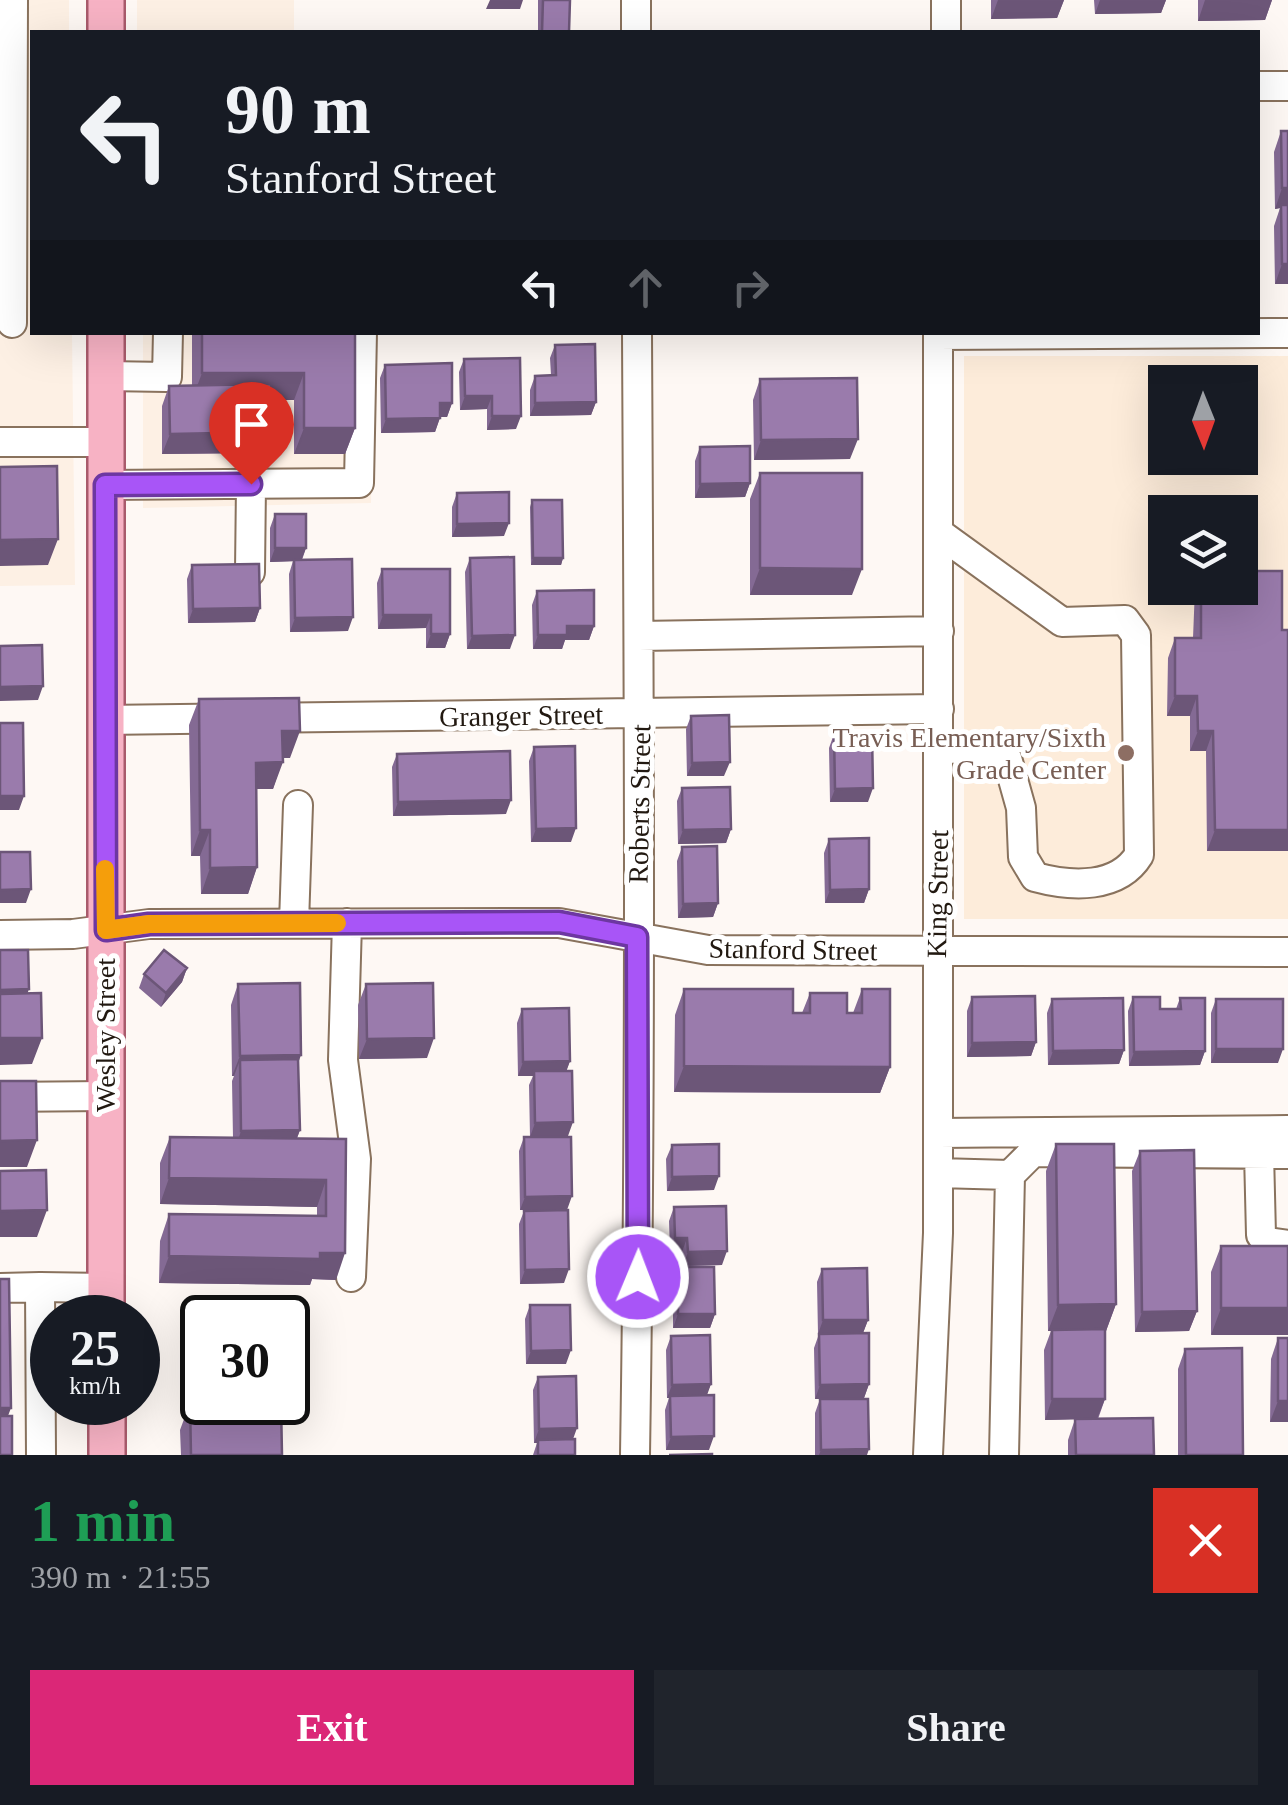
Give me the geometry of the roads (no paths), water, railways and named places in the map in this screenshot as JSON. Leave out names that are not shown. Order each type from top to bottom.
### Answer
[{"type":"main road","points":[[106,0],[106,30]]},
{"type":"main road","name":"Wesley Street","points":[[106,335],[106,1295]]},
{"type":"main road","points":[[107,1425],[107,1455]]},
{"type":"street","points":[[13,0],[15,47],[6,110],[6,273],[15,324]]},
{"type":"street","points":[[636,0],[636,30]]},
{"type":"street","points":[[946,0],[946,30]]},
{"type":"street","points":[[1260,86],[1288,86]]},
{"type":"street","points":[[1260,333],[1288,333]]},
{"type":"street","points":[[106,376],[167,376],[168,335]]},
{"type":"street","points":[[105,485],[359,483],[362,335]]},
{"type":"street","name":"Roberts Street","points":[[636,1455],[638,335]]},
{"type":"street","name":"King Street","points":[[928,1455],[939,1134],[935,949],[938,335]]},
{"type":"street","points":[[0,442],[105,442]]},
{"type":"street","points":[[250,572],[251,484]]},
{"type":"street","points":[[938,748],[984,750],[1007,758],[1021,808],[1023,857],[1036,877],[1052,882],[1105,882],[1127,873],[1139,855],[1136,635],[1125,620],[1062,622],[939,533]]},
{"type":"street","points":[[639,636],[939,630]]},
{"type":"street","name":"Granger Street","points":[[103,720],[939,709]]},
{"type":"street","points":[[294,923],[298,805]]},
{"type":"street","name":"Stanford Street","points":[[0,935],[149,924],[559,922],[708,950],[1288,952]]},
{"type":"street","points":[[347,923],[343,1060],[356,1160],[352,1277]]},
{"type":"street","points":[[0,1097],[105,1096]]},
{"type":"street","points":[[939,1134],[1288,1130]]},
{"type":"street","points":[[1004,1455],[1010,1175],[1033,1152],[1288,1154]]},
{"type":"street","points":[[1259,1154],[1261,1235],[1267,1242],[1288,1245]]},
{"type":"street","points":[[938,1173],[1010,1175]]},
{"type":"street","points":[[0,1288],[40,1287],[73,1295]]},
{"type":"street","points":[[40,1287],[40,1455]]},
{"type":"place","name":"Travis Elementary/Sixth Grade Center","points":[[1126,753]]}]
